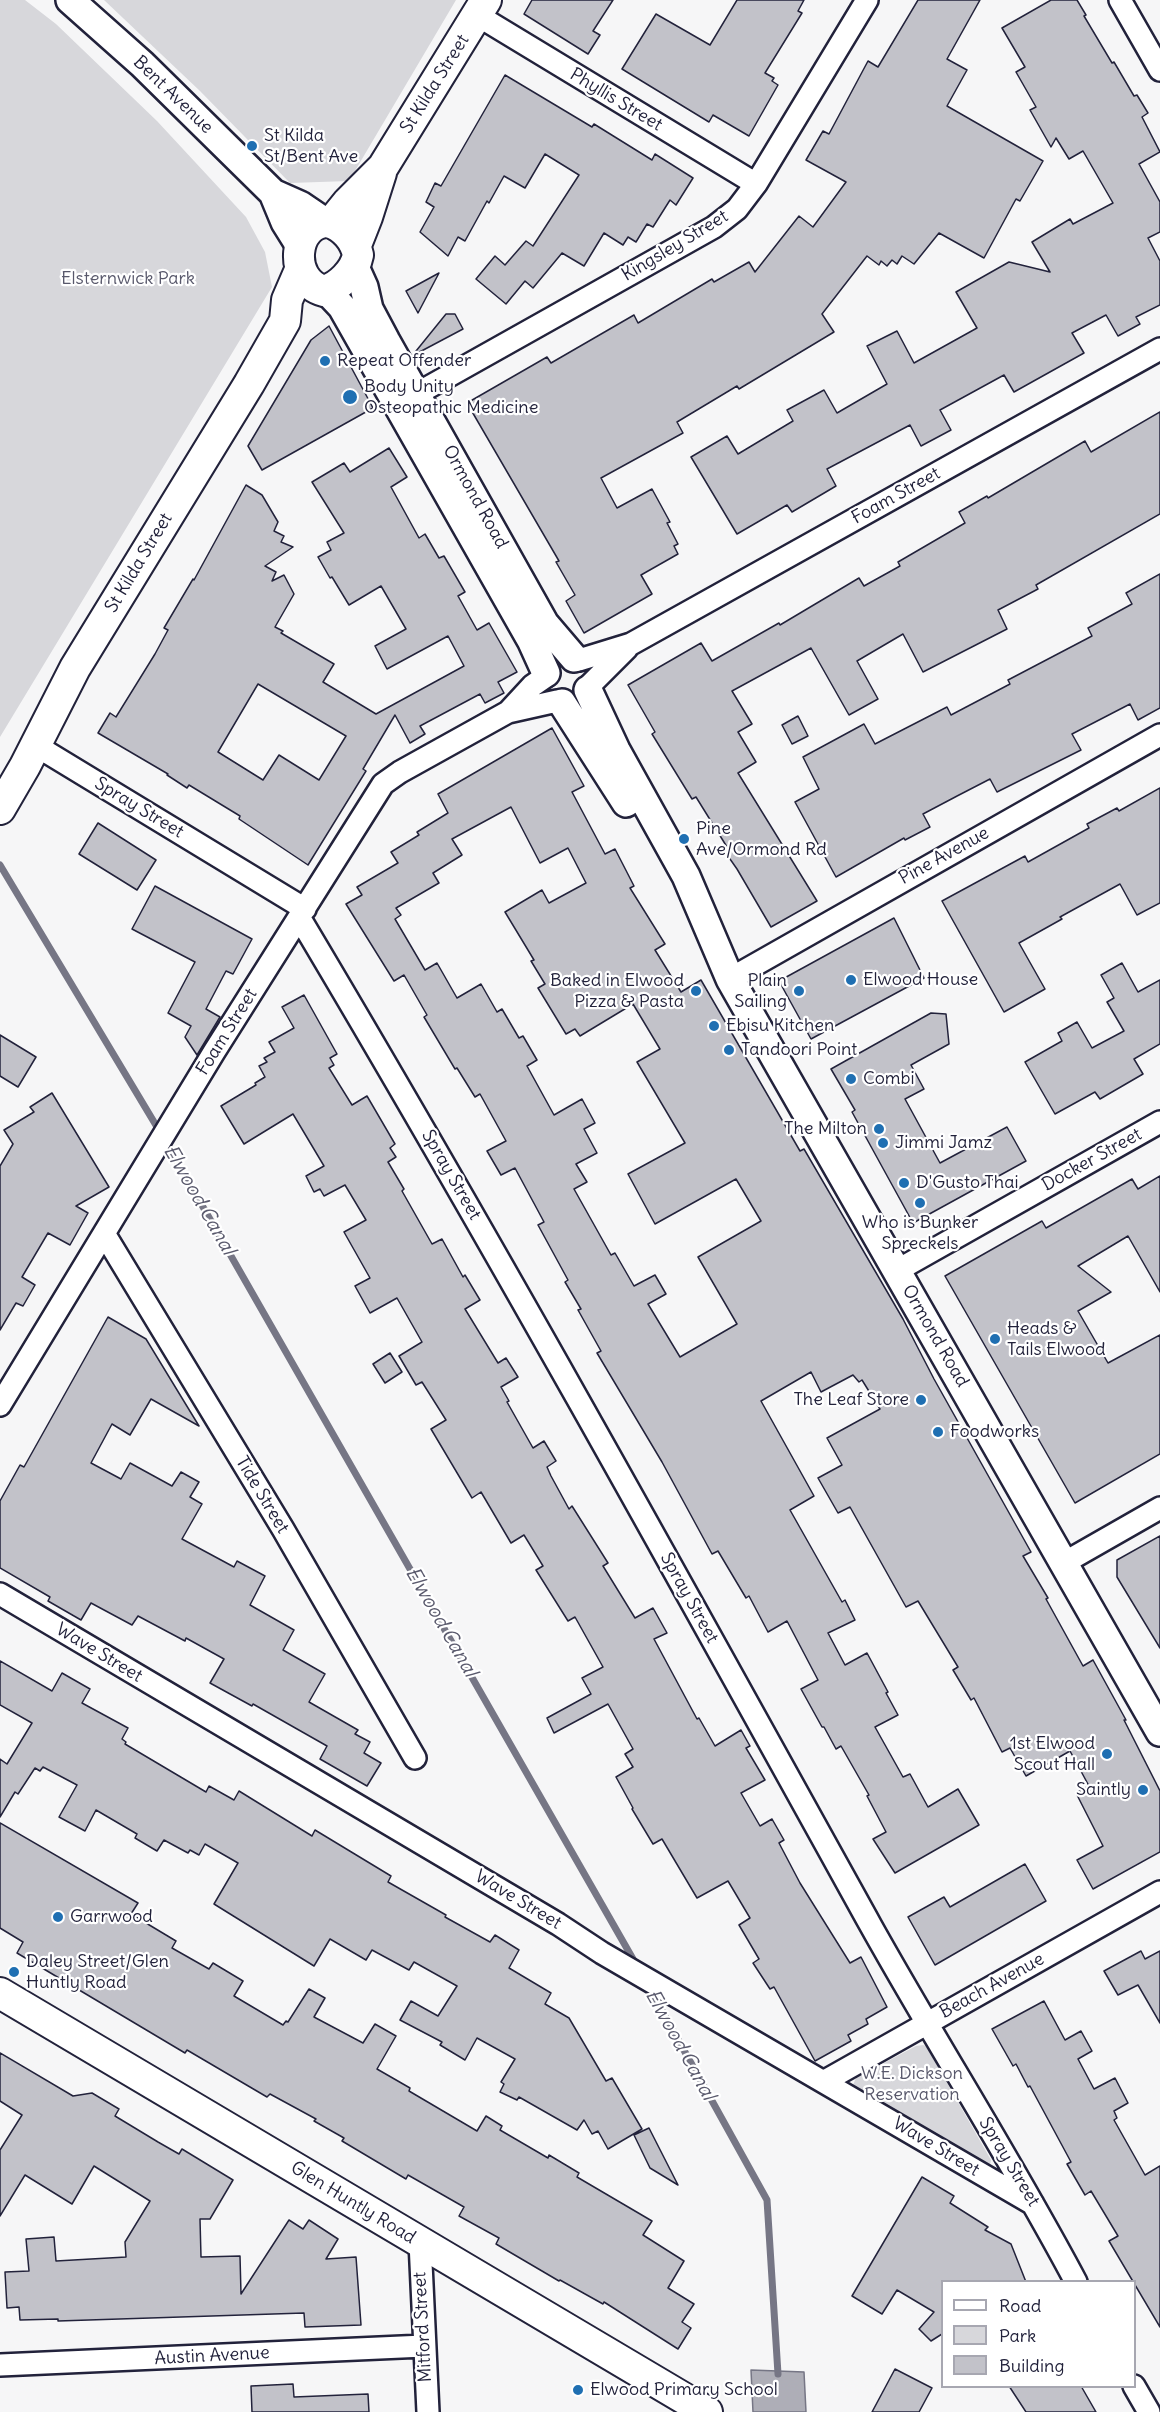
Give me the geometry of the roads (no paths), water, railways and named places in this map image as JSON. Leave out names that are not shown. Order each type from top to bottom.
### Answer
[{"type":"main road","name":"St Kilda Street","points":[[328,222],[383,167],[482,8]]},
{"type":"main road","name":"St Kilda Street","points":[[355,256],[383,167]]},
{"type":"main road","points":[[328,222],[341,228],[355,256],[339,283],[324,291],[307,281],[300,258],[309,232],[328,222]]},
{"type":"main road","name":"St Kilda Street","points":[[4,802],[75,668],[249,384],[285,321],[287,300],[300,258]]},
{"type":"main road","name":"St Kilda Street","points":[[285,321],[324,291]]},
{"type":"main road","name":"Glen Huntly Road","points":[[0,1993],[706,2412]]},
{"type":"street","name":"Bent Avenue","points":[[70,0],[142,64],[273,193],[300,205],[328,222]]},
{"type":"street","name":"Kingsley Street","points":[[408,399],[714,227],[737,209],[756,184],[867,0]]},
{"type":"street","points":[[1120,0],[1160,70]]},
{"type":"street","name":"Phyllis Street","points":[[482,8],[756,184]]},
{"type":"street","name":"Bent Avenue","points":[[273,193],[300,258]]},
{"type":"street","name":"Ormond Road","points":[[355,256],[369,309],[408,399],[531,640],[545,675]]},
{"type":"street","name":"Ormond Road","points":[[324,291],[342,308],[408,399],[545,624],[576,659]]},
{"type":"street","name":"Foam Street","points":[[576,659],[631,644],[1160,349]]},
{"type":"street","name":"Foam Street","points":[[589,688],[631,644]]},
{"type":"street","points":[[560,658],[576,659],[588,671],[589,688],[577,701],[560,702],[547,691],[545,675],[554,662],[560,658]]},
{"type":"street","name":"Foam Street","points":[[508,712],[545,675]]},
{"type":"street","name":"Ormond Road","points":[[589,688],[616,750],[686,876],[730,979],[1160,1732]]},
{"type":"street","name":"Ormond Road","points":[[560,702],[646,835],[684,903],[712,938]]},
{"type":"street","name":"Foam Street","points":[[0,1405],[214,1052],[383,784],[400,772],[508,712],[560,702]]},
{"type":"street","name":"Pine Avenue","points":[[730,979],[1160,735]]},
{"type":"street","name":"Spray Street","points":[[35,746],[302,913],[493,1247],[926,2024],[1036,2205],[1075,2280]]},
{"type":"street","name":"Docker Street","points":[[898,1270],[1160,1122]]},
{"type":"street","name":"Tide Street","points":[[105,1235],[283,1529],[415,1758]]},
{"type":"street","points":[[1062,1564],[1160,1508]]},
{"type":"street","name":"Wave Street","points":[[0,1594],[549,1918],[602,1953],[1036,2205]]},
{"type":"street","name":"Beach Avenue","points":[[825,2081],[1160,1892]]},
{"type":"street","name":"Mitford Street","points":[[420,2242],[428,2412]]},
{"type":"street","name":"Austin Avenue","points":[[0,2366],[424,2346]]},
{"type":"street","points":[[1135,2388],[1149,2412]]},
{"type":"waterway","name":"Elwood Canal","points":[[0,865],[163,1137],[637,1966]]},
{"type":"waterway","name":"Elwood Canal","points":[[650,1989],[767,2200],[778,2374]]},
{"type":"place","name":"St Kilda St/Bent Ave","points":[[252,146]]},
{"type":"place","name":"Repeat Offender","points":[[325,361]]},
{"type":"place","name":"Body Unity Osteopathic Medicine","points":[[350,397]]},
{"type":"place","name":"Pine Ave/Ormond Rd","points":[[684,839]]},
{"type":"place","name":"Elwood House","points":[[851,980]]},
{"type":"place","name":"Baked in Elwood Pizza & Pasta","points":[[696,991]]},
{"type":"place","name":"Plain Sailing","points":[[799,991]]},
{"type":"place","name":"Ebisu Kitchen","points":[[714,1026]]},
{"type":"place","name":"Tandoori Point","points":[[729,1050]]},
{"type":"place","name":"Combi","points":[[851,1079]]},
{"type":"place","name":"The Milton","points":[[879,1129]]},
{"type":"place","name":"Jimmi Jamz","points":[[883,1143]]},
{"type":"place","name":"D'Gusto Thai","points":[[904,1183]]},
{"type":"place","name":"Who is Bunker Spreckels","points":[[920,1203]]},
{"type":"place","name":"Heads & Tails Elwood","points":[[995,1339]]},
{"type":"place","name":"The Leaf Store","points":[[921,1400]]},
{"type":"place","name":"Foodworks","points":[[938,1432]]},
{"type":"place","name":"1st Elwood Scout Hall","points":[[1107,1754]]},
{"type":"place","name":"Saintly","points":[[1143,1790]]},
{"type":"place","name":"Garrwood","points":[[58,1917]]},
{"type":"place","name":"Daley Street/Glen Huntly Road","points":[[14,1972]]},
{"type":"place","name":"Elwood Primary School","points":[[578,2390]]},
{"type":"park label","name":"Elsternwick Park","points":[[128,279]]},
{"type":"park label","name":"W.E. Dickson Reservation","points":[[912,2084]]}]
